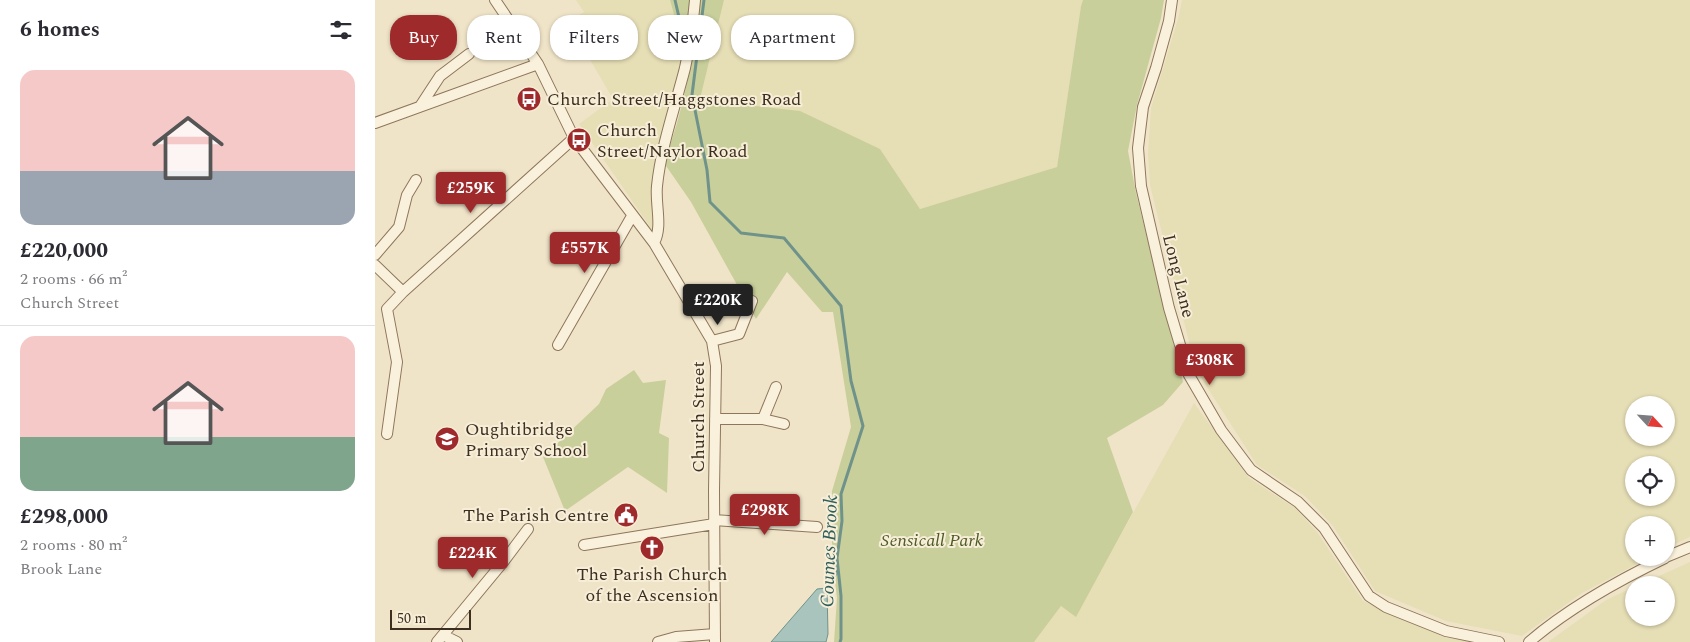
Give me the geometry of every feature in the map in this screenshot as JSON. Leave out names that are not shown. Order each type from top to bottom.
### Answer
[{"type":"street","name":"Church Street","points":[[495,0],[538,64],[574,138],[654,243],[712,341],[716,366],[715,638]]},
{"type":"street","points":[[654,243],[658,235],[657,187],[668,128],[692,31],[695,0]]},
{"type":"street","name":"Long Lane","points":[[1172,0],[1169,21],[1143,107],[1138,148],[1141,186],[1169,308],[1189,375],[1221,430],[1251,470],[1298,502],[1324,528],[1369,596],[1387,607],[1445,631],[1499,642]]},
{"type":"street","points":[[421,105],[440,76],[467,56]]},
{"type":"street","points":[[375,123],[538,64]]},
{"type":"street","points":[[387,434],[397,362],[387,309],[403,292],[574,138]]},
{"type":"street","points":[[375,255],[399,227],[407,195],[416,180]]},
{"type":"street","points":[[559,345],[632,216]]},
{"type":"street","points":[[375,266],[403,292]]},
{"type":"street","points":[[712,341],[739,334],[752,301]]},
{"type":"street","points":[[763,418],[776,387]]},
{"type":"street","points":[[715,419],[763,418],[784,424]]},
{"type":"street","points":[[584,545],[714,522],[817,527]]},
{"type":"street","points":[[457,642],[440,638],[504,561],[527,529]]},
{"type":"street","points":[[1675,553],[1690,547]]},
{"type":"street","points":[[1529,642],[1587,598],[1648,566]]},
{"type":"street","points":[[658,642],[676,637],[715,638]]},
{"type":"shaded area","points":[[576,0],[670,0],[674,15],[648,15],[648,60],[682,60],[664,129],[656,230],[653,231],[579,124],[613,99],[590,60],[638,60],[638,15],[579,15],[584,12]]},
{"type":"shaded area","points":[[724,0],[1083,0],[1057,167],[920,209],[880,149],[701,95],[709,60],[721,60],[720,15]]},
{"type":"shaded area","points":[[1182,0],[1690,0],[1690,537],[1675,544],[1675,516],[1625,516],[1625,566],[1633,566],[1582,593],[1522,636],[1446,621],[1375,591],[1333,526],[1305,496],[1257,465],[1196,370],[1150,185],[1148,154],[1151,108]]},
{"type":"shaded area","points":[[1194,403],[1249,478],[1295,508],[1317,532],[1363,601],[1446,637],[1471,642],[1034,642],[1061,606],[1076,616]]},
{"type":"shaded area","points":[[1690,562],[1690,642],[1548,642],[1606,600],[1625,591],[1625,626],[1675,626],[1675,576],[1659,576]]},
{"type":"green space","points":[[670,0],[692,0],[690,15],[674,15]]},
{"type":"green space","points":[[699,0],[724,0],[720,15],[698,15]]},
{"type":"green space","name":"Sensicall Park","points":[[1083,0],[1164,0],[1161,18],[1137,105],[1128,151],[1136,193],[1183,382],[1163,405],[1107,438],[1133,512],[1076,617],[1061,606],[1034,642],[834,642],[837,598],[832,556],[832,491],[851,427],[833,312],[822,312],[787,272],[756,319],[691,202],[664,163],[687,83],[691,60],[709,60],[701,95],[721,102],[800,111],[880,149],[920,209],[1057,167]]},
{"type":"green space","points":[[634,370],[643,383],[666,380],[659,433],[669,438],[667,493],[628,467],[565,511],[543,457],[599,404],[606,389]]},
{"type":"water","points":[[827,588],[828,634],[826,642],[771,642],[817,589]]},
{"type":"waterway","points":[[675,0],[678,15]]},
{"type":"waterway","name":"Coumes Brook","points":[[704,0],[692,95],[707,170],[710,202],[741,233],[784,238],[841,306],[851,381],[863,426],[841,494],[842,521],[837,558],[841,596],[840,642]]},
{"type":"waterway","points":[[827,588],[838,570]]},
{"type":"place","name":"Church Street/Haggstones Road","points":[[529,99]]},
{"type":"place","name":"Church Street/Naylor Road","points":[[579,140]]},
{"type":"place","name":"Oughtibridge Primary School","points":[[447,439]]},
{"type":"place","name":"The Parish Centre","points":[[626,515]]},
{"type":"place","name":"The Parish Church of the Ascension","points":[[652,548]]}]
